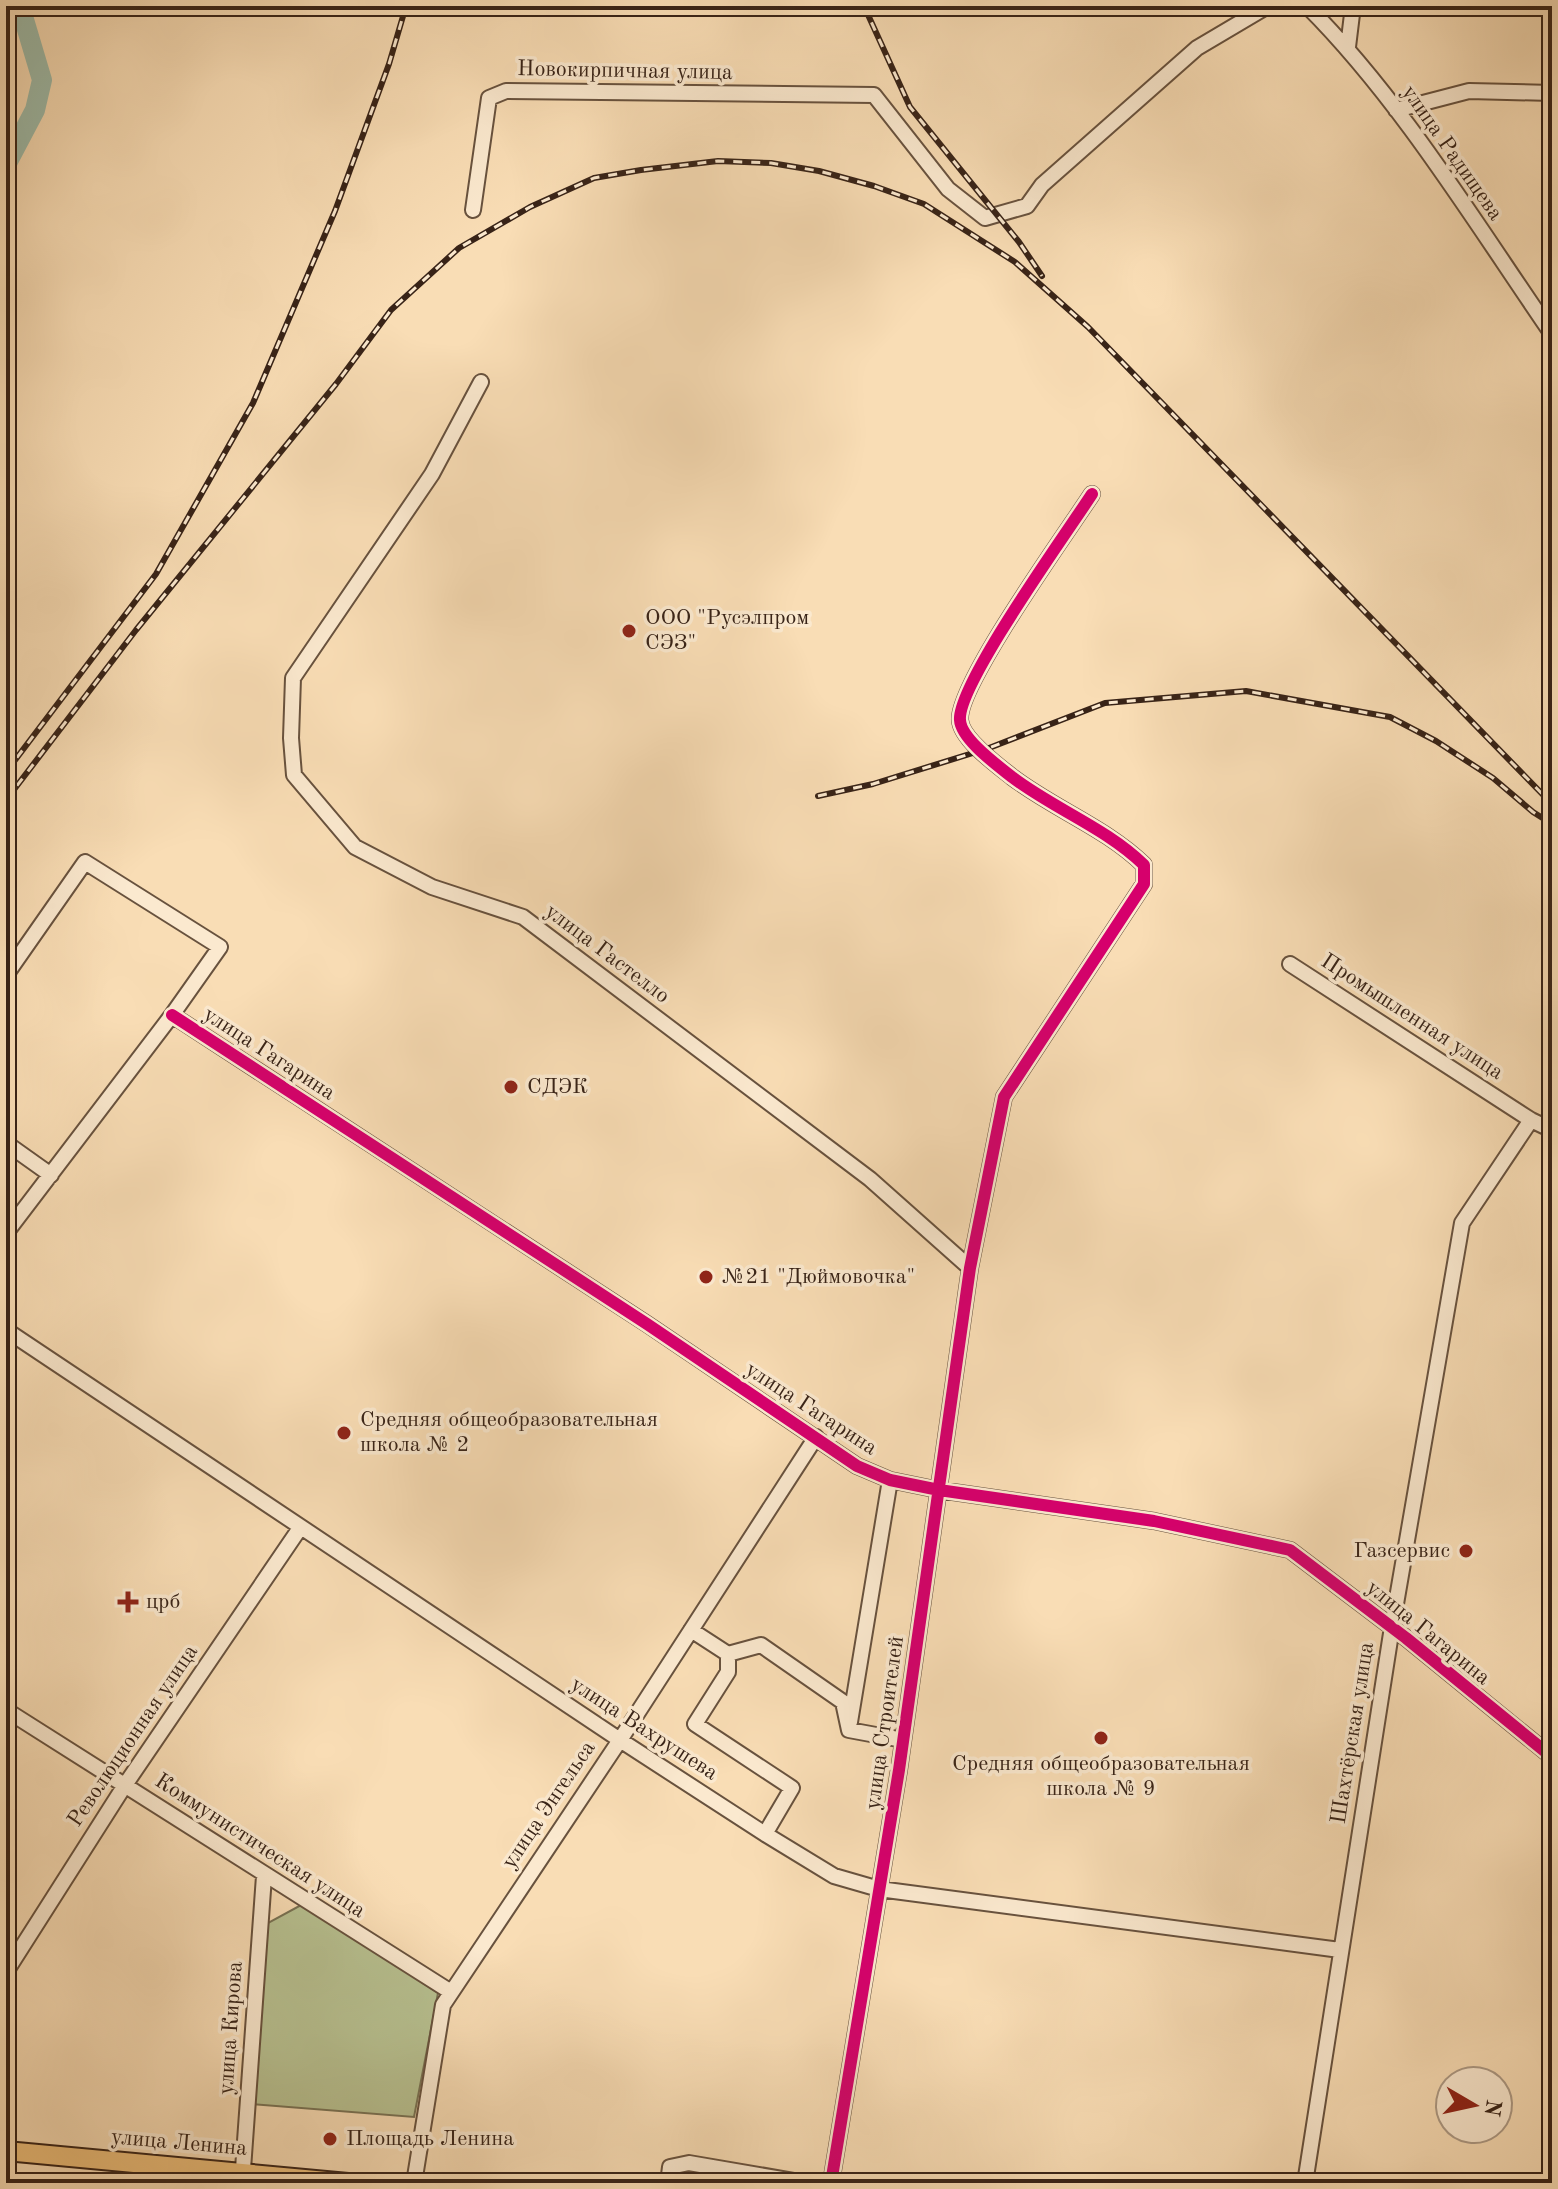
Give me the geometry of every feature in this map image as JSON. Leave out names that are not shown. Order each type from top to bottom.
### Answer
[{"type":"main road","name":"улица Ленина","points":[[6,2152],[242,2178],[348,2183]]},
{"type":"street","name":"Новокирпичная улица","points":[[473,210],[489,98],[506,91],[874,95],[948,189],[985,218],[1027,206],[1042,185],[1197,48],[1268,6]]},
{"type":"street","name":"улица Радищева","points":[[1307,6],[1348,47],[1396,110],[1552,334]]},
{"type":"street","points":[[1348,47],[1353,6]]},
{"type":"street","points":[[1396,110],[1469,91],[1552,93]]},
{"type":"street","name":"улица Гастелло","points":[[481,382],[432,474],[293,678],[291,738],[294,775],[355,847],[432,887],[523,917],[870,1179],[970,1268]]},
{"type":"street","name":"улица Строителей","points":[[831,2183],[903,1740],[970,1268],[1004,1097],[1144,884],[1144,865],[1125,846],[1014,778],[969,740],[959,723],[960,708],[996,638],[1092,494]]},
{"type":"street","points":[[6,975],[85,862],[220,947],[6,1233]]},
{"type":"street","name":"Промышленная улица","points":[[1290,964],[1531,1120],[1552,1130]]},
{"type":"street","name":"улица Гагарина","points":[[172,1015],[857,1466],[890,1480],[939,1490],[1154,1521],[1290,1550],[1392,1627],[1552,1757]]},
{"type":"street","name":"Шахтёрская улица","points":[[1305,2183],[1392,1627],[1462,1223],[1531,1120]]},
{"type":"street","points":[[6,1143],[51,1175]]},
{"type":"street","name":"улица Вахрушева","points":[[6,1330],[620,1740],[834,1876],[879,1889],[1340,1950]]},
{"type":"street","name":"улица Энгельса","points":[[414,2183],[443,2005],[620,1740],[816,1437]]},
{"type":"street","points":[[849,1730],[890,1480]]},
{"type":"street","name":"Революционная улица","points":[[6,1972],[125,1785],[300,1528]]},
{"type":"street","points":[[691,1630],[728,1654],[761,1645],[843,1702],[849,1730]]},
{"type":"street","points":[[728,1654],[728,1672],[695,1724],[792,1788],[765,1834]]},
{"type":"street","name":"Коммунистическая улица","points":[[6,1710],[451,1992]]},
{"type":"street","points":[[849,1730],[903,1740]]},
{"type":"street","name":"улица Кирова","points":[[242,2178],[264,1876]]},
{"type":"street","points":[[668,2183],[670,2167],[689,2163],[806,2183]]},
{"type":"green space","points":[[303,1904],[438,1993],[414,2117],[251,2104],[266,1924]]},
{"type":"waterway","points":[[6,165],[35,110],[42,80],[20,6]]},
{"type":"railway","points":[[6,772],[156,574],[253,403],[335,211],[389,64],[406,6]]},
{"type":"railway","points":[[864,6],[910,107],[1019,242],[1042,276]]},
{"type":"railway","points":[[6,800],[136,630],[336,384],[391,310],[459,248],[530,207],[594,178],[718,161],[771,163],[819,171],[874,186],[924,204],[1015,262],[1088,327],[1552,804]]},
{"type":"railway","points":[[818,796],[873,784],[989,748],[1105,703],[1246,691],[1390,717],[1436,741],[1493,778],[1552,824]]},
{"type":"cycle path","points":[[831,2183],[899,1770],[970,1268],[1004,1097],[1144,884],[1144,865],[1113,840],[1028,788],[989,759],[966,735],[960,720],[964,702],[994,643],[1092,494]]},
{"type":"cycle path","points":[[172,1015],[647,1324],[857,1466],[890,1480],[939,1490],[1154,1521],[1290,1550],[1406,1638],[1552,1757]]},
{"type":"place","name":"ООО \"Русэлпром СЭЗ\"","points":[[629,631]]},
{"type":"place","name":"СДЭК","points":[[511,1087]]},
{"type":"place","name":"№21 \"Дюймовочка\"","points":[[706,1277]]},
{"type":"place","name":"Средняя общеобразовательная школа № 2","points":[[344,1433]]},
{"type":"place","name":"Газсервис","points":[[1466,1551]]},
{"type":"place","name":"црб","points":[[128,1602]]},
{"type":"place","name":"Средняя общеобразовательная школа № 9","points":[[1101,1738]]},
{"type":"place","name":"Площадь Ленина","points":[[330,2139]]}]
